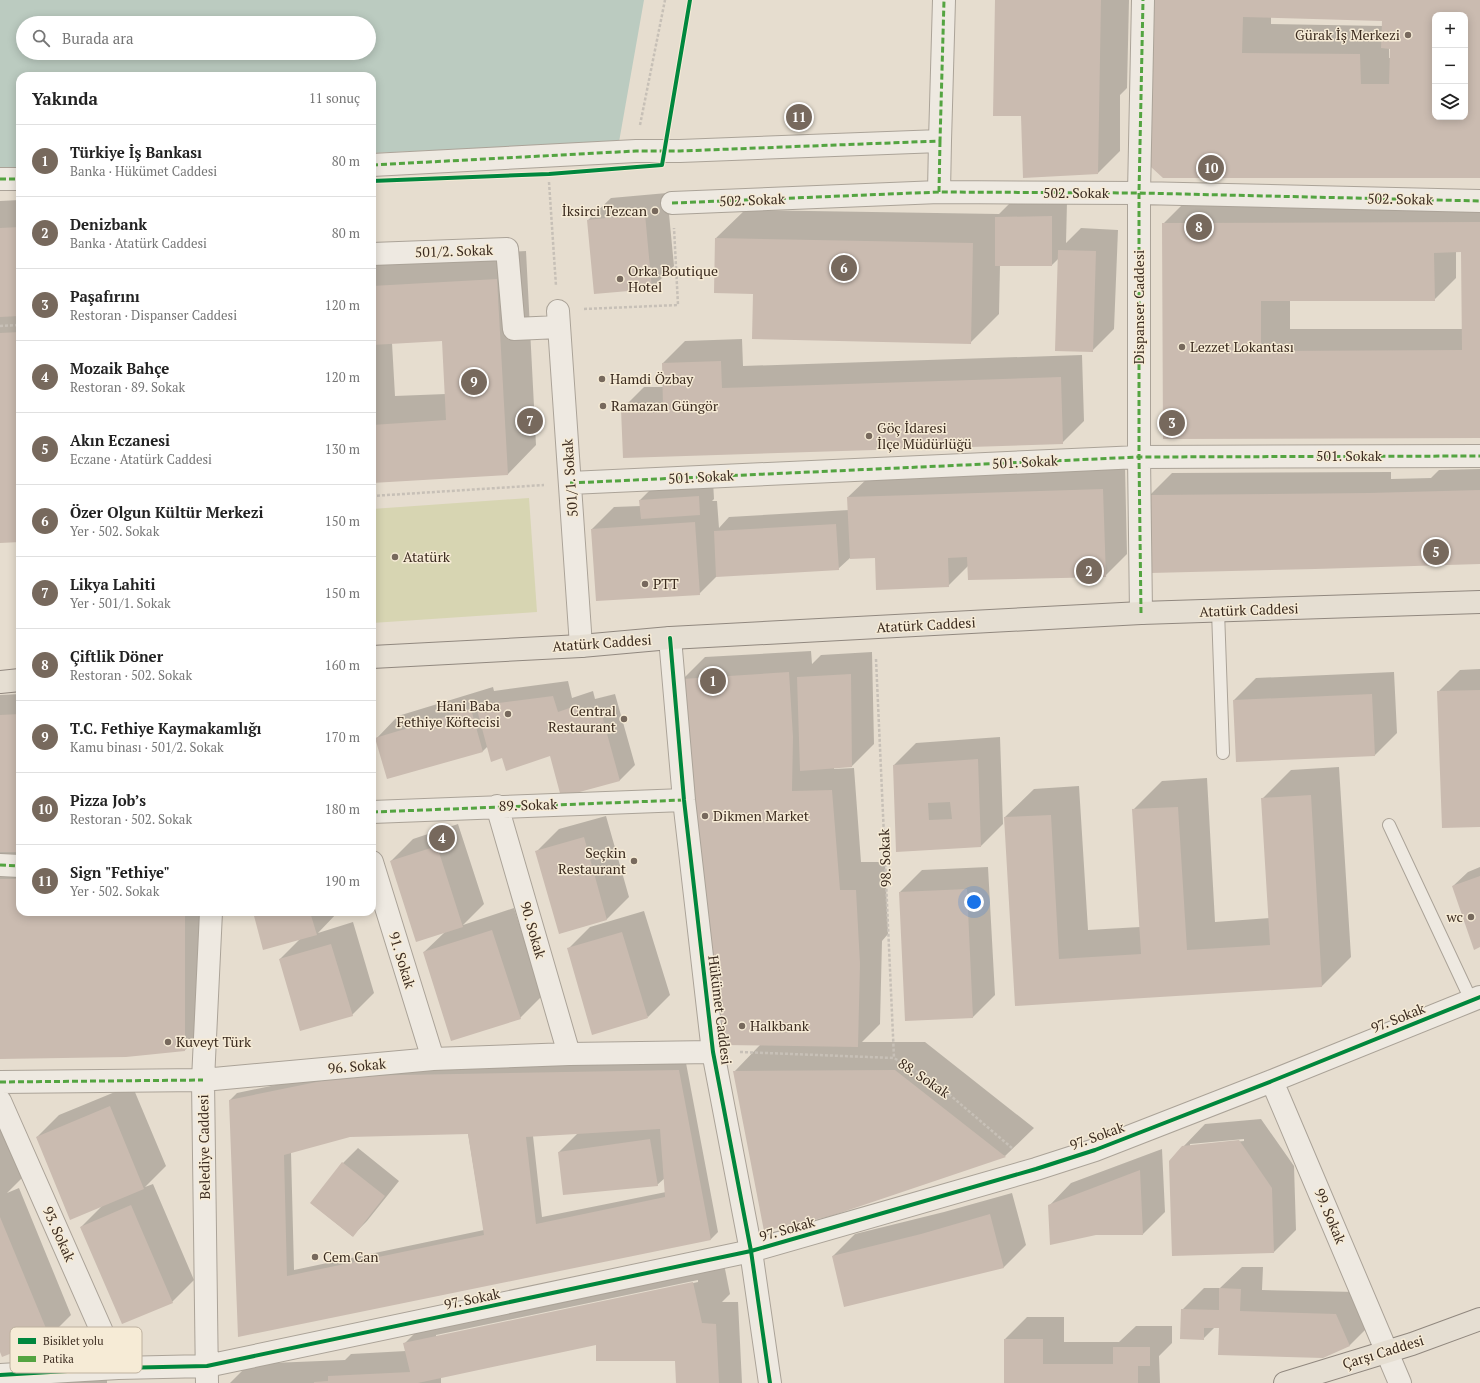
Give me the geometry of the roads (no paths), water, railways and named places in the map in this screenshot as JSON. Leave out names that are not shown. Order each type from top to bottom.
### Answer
[{"type":"main road","name":"Atatürk Caddesi","points":[[376,657],[581,646],[670,638],[1141,613],[1480,602]]},
{"type":"main road","points":[[0,682],[16,680]]},
{"type":"main road","name":"Çarşı Caddesi","points":[[1290,1382],[1412,1344],[1480,1319]]},
{"type":"street","points":[[939,192],[944,0]]},
{"type":"street","name":"Dispanser Caddesi","points":[[1141,613],[1139,457],[1139,193],[1143,0]]},
{"type":"street","points":[[376,165],[636,151],[680,151],[940,141]]},
{"type":"street","points":[[0,180],[16,178]]},
{"type":"street","name":"502. Sokak","points":[[672,203],[939,192],[1139,193],[1480,201]]},
{"type":"street","name":"501/2. Sokak","points":[[376,254],[507,249],[514,329],[558,319]]},
{"type":"street","name":"501/1. Sokak","points":[[558,319],[581,646]]},
{"type":"street","name":"501. Sokak","points":[[570,483],[1139,457],[1480,456]]},
{"type":"street","name":"Hükümet Caddesi","points":[[670,638],[684,800],[713,1052],[751,1251],[770,1383]]},
{"type":"street","name":"89. Sokak","points":[[376,812],[684,800]]},
{"type":"street","name":"90. Sokak","points":[[497,806],[569,1054]]},
{"type":"street","points":[[0,865],[16,866]]},
{"type":"street","name":"91. Sokak","points":[[376,875],[432,1059]]},
{"type":"street","name":"Belediye Caddesi","points":[[207,1375],[202,1080],[211,916]]},
{"type":"street","name":"97. Sokak","points":[[142,1370],[207,1375],[751,1251],[1036,1169],[1095,1150],[1272,1081],[1476,998]]},
{"type":"street","name":"96. Sokak","points":[[0,1082],[202,1080],[432,1059],[569,1054],[713,1052]]},
{"type":"street","name":"99. Sokak","points":[[1272,1081],[1388,1351],[1400,1383]]},
{"type":"street","name":"93. Sokak","points":[[0,1100],[100,1327]]},
{"type":"street","name":"97. Sokak","points":[[0,1375],[34,1373]]},
{"type":"lane","points":[[1218,611],[1223,753]]},
{"type":"lane","points":[[1389,825],[1476,998]]},
{"type":"place","name":"Gürak İş Merkezi","points":[[1408,35]]},
{"type":"place","name":"Sign \"Fethiye\"","points":[[799,117]]},
{"type":"place","name":"Pizza Job’s","points":[[1211,168]]},
{"type":"place","name":"İksirci Tezcan","points":[[655,211]]},
{"type":"place","name":"Çiftlik Döner","points":[[1199,227]]},
{"type":"place","name":"Özer Olgun Kültür Merkezi","points":[[844,268]]},
{"type":"place","name":"Orka Boutique Hotel","points":[[620,279]]},
{"type":"place","name":"Lezzet Lokantası","points":[[1182,347]]},
{"type":"place","name":"Hamdi Özbay","points":[[602,379]]},
{"type":"place","name":"T.C. Fethiye Kaymakamlığı","points":[[474,382]]},
{"type":"place","name":"Ramazan Güngör","points":[[603,406]]},
{"type":"place","name":"Likya Lahiti","points":[[530,421]]},
{"type":"place","name":"Paşafırını","points":[[1172,423]]},
{"type":"place","name":"Göç İdaresi İlçe Müdürlüğü","points":[[869,436]]},
{"type":"place","name":"Akın Eczanesi","points":[[1436,552]]},
{"type":"place","name":"Atatürk","points":[[395,557]]},
{"type":"place","name":"Denizbank","points":[[1089,571]]},
{"type":"place","name":"PTT","points":[[645,584]]},
{"type":"place","name":"Türkiye İş Bankası","points":[[713,681]]},
{"type":"place","name":"Hani Baba Fethiye Köftecisi","points":[[508,714]]},
{"type":"place","name":"Central Restaurant","points":[[624,719]]},
{"type":"place","name":"Dikmen Market","points":[[705,816]]},
{"type":"place","name":"Mozaik Bahçe","points":[[442,838]]},
{"type":"place","name":"Seçkin Restaurant","points":[[634,861]]},
{"type":"place","name":"wc","points":[[1471,917]]},
{"type":"place","name":"Halkbank","points":[[742,1026]]},
{"type":"place","name":"Kuveyt Türk","points":[[168,1042]]},
{"type":"place","name":"Cem Can","points":[[315,1257]]}]
